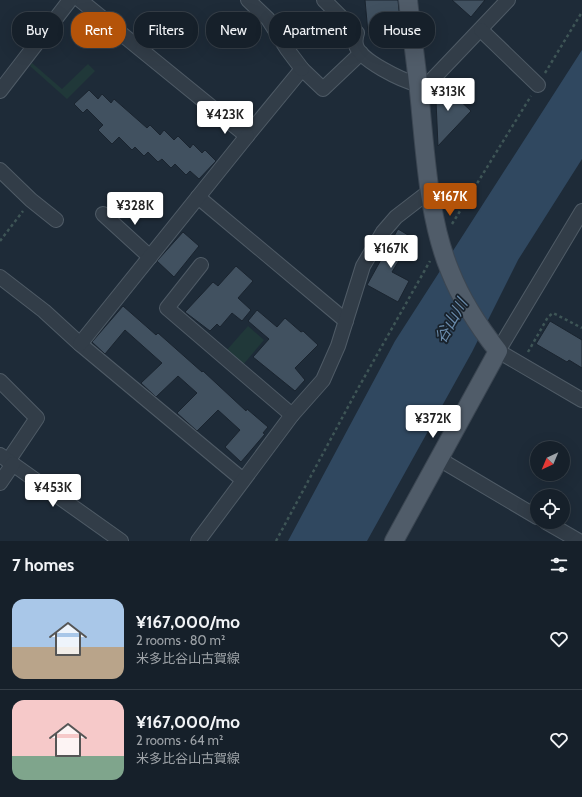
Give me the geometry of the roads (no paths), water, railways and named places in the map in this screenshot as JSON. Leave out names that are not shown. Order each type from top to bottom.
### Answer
[{"type":"main road","points":[[394,541],[498,351],[482,332],[450,271],[441,245],[431,190],[408,0]]},
{"type":"street","points":[[0,91],[70,0]]},
{"type":"street","points":[[80,0],[247,136]]},
{"type":"street","points":[[248,0],[268,19],[302,69],[323,89],[361,53]]},
{"type":"street","points":[[324,0],[356,32],[356,46],[361,53],[374,64],[395,76],[418,85],[429,83],[508,0]]},
{"type":"street","points":[[481,30],[538,85]]},
{"type":"street","points":[[80,344],[302,69]]},
{"type":"street","points":[[0,170],[31,200],[56,220]]},
{"type":"street","points":[[198,541],[292,414],[323,380],[338,346],[363,266],[383,232],[396,217],[431,190]]},
{"type":"street","points":[[198,196],[346,321]]},
{"type":"street","points":[[582,211],[498,351],[582,400]]},
{"type":"street","points":[[103,214],[150,257]]},
{"type":"street","points":[[201,265],[167,308],[292,414]]},
{"type":"street","points":[[0,277],[44,311],[80,344],[243,480]]},
{"type":"street","points":[[0,381],[37,418],[7,460],[0,484]]},
{"type":"street","points":[[439,459],[530,512]]},
{"type":"street","points":[[7,460],[121,541]]},
{"type":"street","points":[[558,529],[579,541]]},
{"type":"water","name":"谷山川","points":[[582,50],[582,159],[518,260],[472,352],[367,541],[288,541],[395,341]]}]
